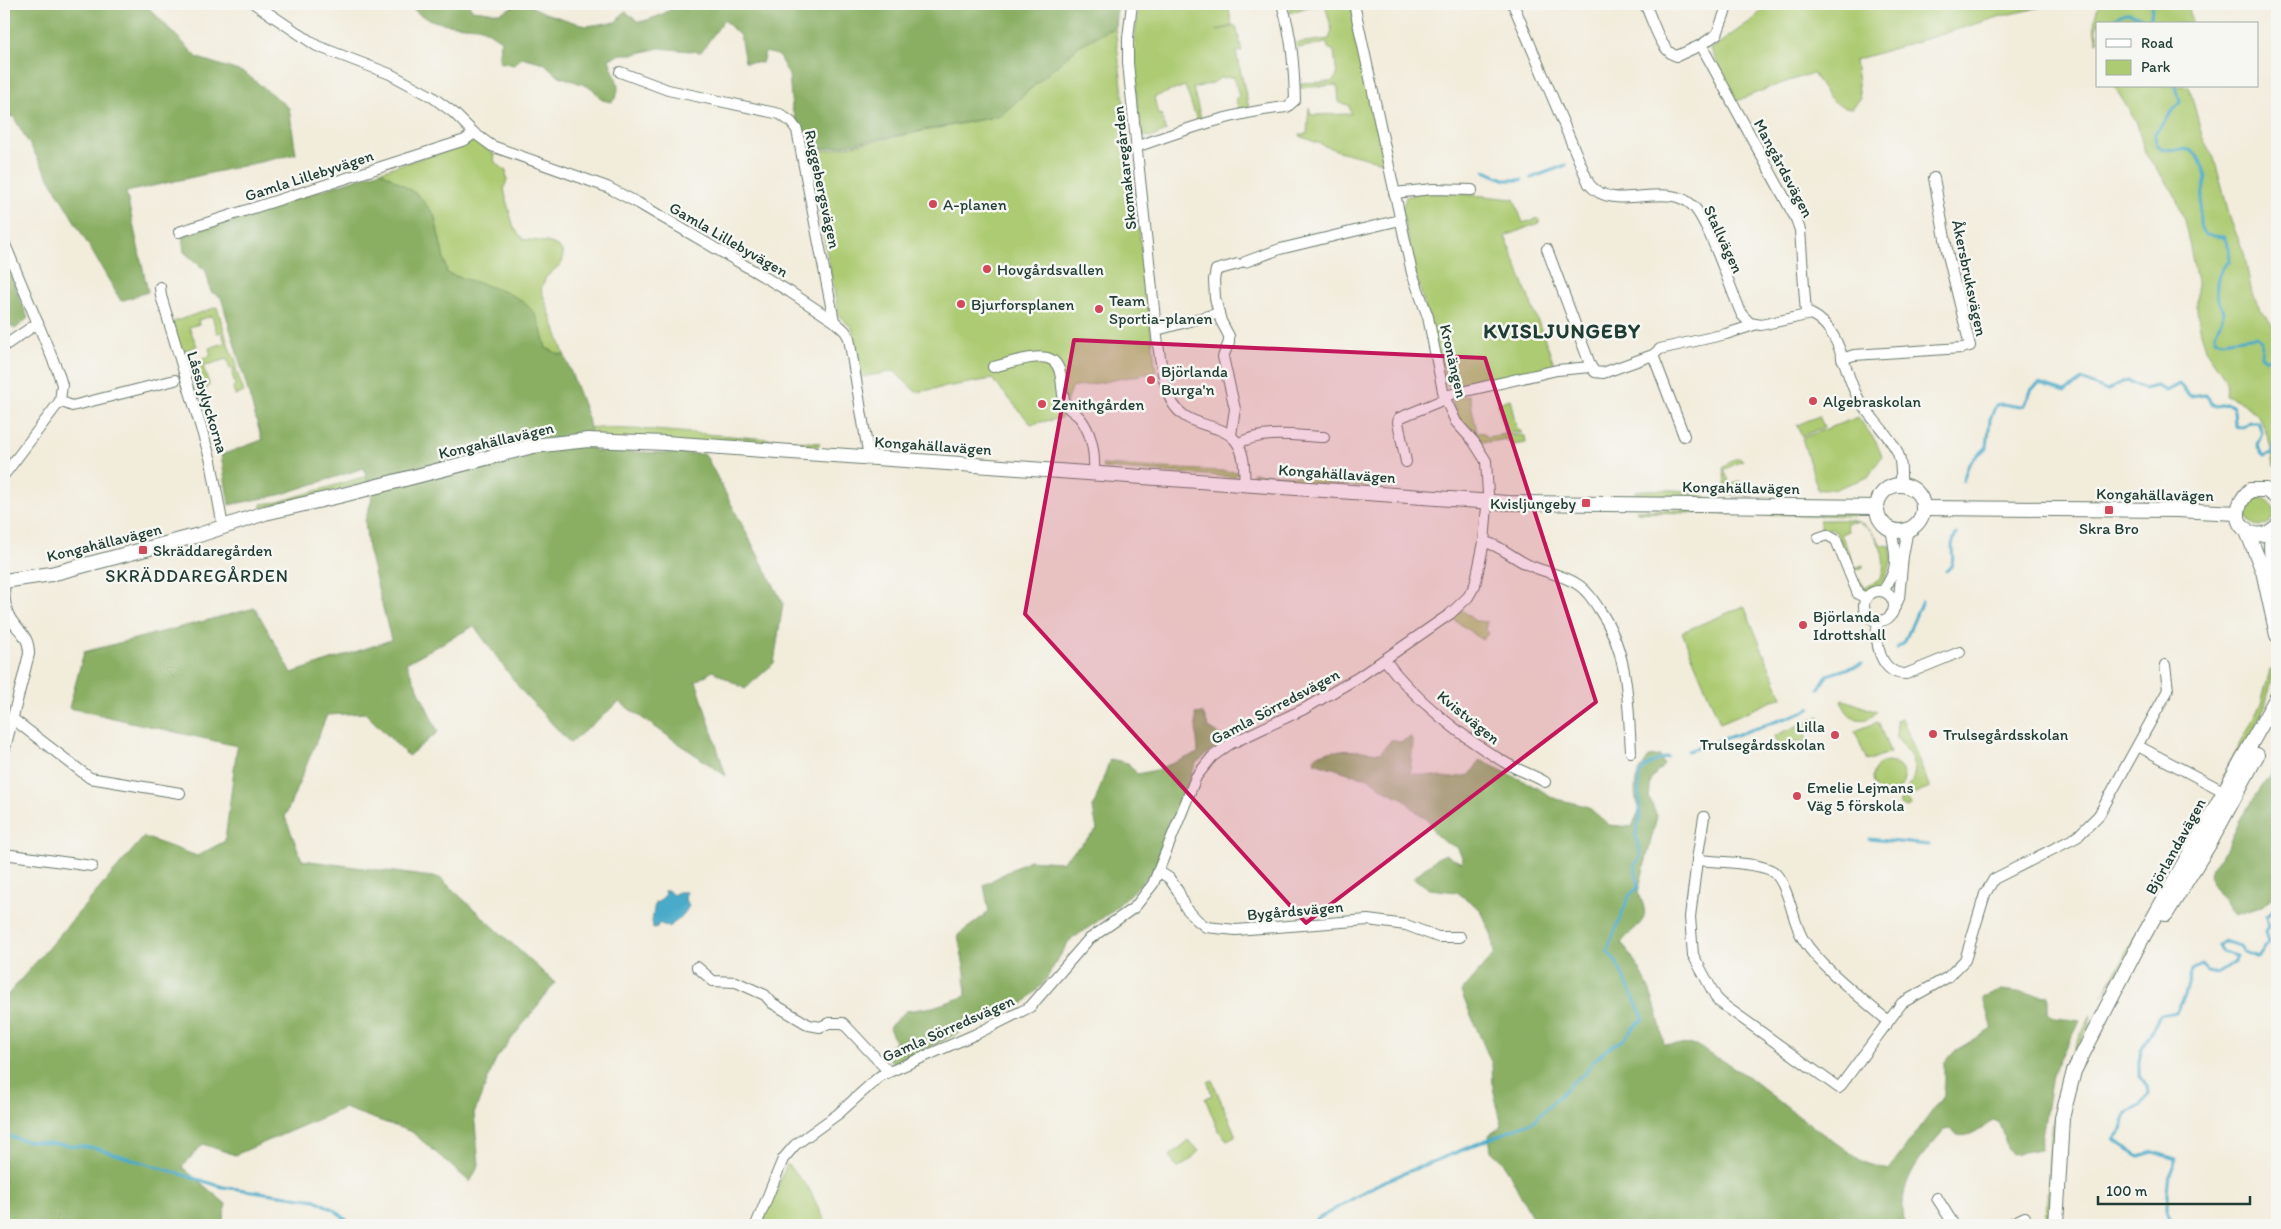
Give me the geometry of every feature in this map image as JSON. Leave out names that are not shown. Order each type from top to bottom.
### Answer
[{"type":"street","name":"Gamla Lillebyvägen","points":[[255,4],[317,46],[390,74],[431,96],[454,113],[474,133],[503,151],[564,170],[615,191],[790,292],[834,321],[845,330],[849,338],[869,458]]},
{"type":"street","name":"Skomakaregården","points":[[1132,4],[1128,38],[1128,63],[1157,330],[1167,390],[1175,408],[1188,419],[1231,435],[1238,443],[1245,459],[1244,484]]},
{"type":"street","points":[[1136,147],[1209,121],[1252,111],[1288,107],[1292,104],[1295,100],[1294,64],[1288,23],[1282,4]]},
{"type":"street","name":"Kronängen","points":[[1354,4],[1412,273],[1428,317],[1445,398],[1456,422],[1474,442],[1486,461],[1488,472],[1487,501]]},
{"type":"street","name":"Stallvägen","points":[[1513,4],[1588,184],[1593,190],[1605,195],[1668,196],[1684,200],[1695,208],[1742,315],[1750,324],[1754,325]]},
{"type":"street","points":[[1645,4],[1664,46],[1669,54],[1677,56],[1701,45],[1717,34],[1728,4]]},
{"type":"street","name":"Mangårdsvägen","points":[[1701,45],[1799,225],[1806,314]]},
{"type":"street","name":"Ruggebergsvägen","points":[[620,72],[668,90],[780,114],[791,122],[797,130],[834,321]]},
{"type":"street","name":"Gamla Lillebyvägen","points":[[179,232],[465,140],[474,133]]},
{"type":"street","name":"Åkersbruksvägen","points":[[1842,359],[1854,355],[1970,346],[1948,255],[1934,178]]},
{"type":"street","points":[[1394,194],[1440,189],[1472,190]]},
{"type":"street","points":[[1231,435],[1235,409],[1223,357],[1229,342],[1229,336],[1218,314],[1214,273],[1220,268],[1242,263],[1284,248],[1400,220]]},
{"type":"street","points":[[4,242],[60,379],[62,393],[60,401],[4,475]]},
{"type":"street","points":[[1547,250],[1591,367],[1595,372],[1603,373],[1653,355],[1660,349],[1726,334],[1754,325],[1806,314],[1816,317],[1829,328],[1859,400],[1897,451],[1901,466],[1901,485]]},
{"type":"street","name":"Låssbylyckorna","points":[[160,287],[161,296],[211,461],[223,527]]},
{"type":"street","points":[[1157,330],[1218,314]]},
{"type":"street","points":[[4,346],[38,323]]},
{"type":"street","points":[[1653,355],[1684,436]]},
{"type":"street","points":[[993,367],[1036,357],[1050,359],[1056,364],[1067,407],[1079,417],[1087,430],[1094,458],[1094,474]]},
{"type":"street","points":[[1406,462],[1398,422],[1399,418],[1445,398],[1557,370],[1591,367]]},
{"type":"street","points":[[60,401],[72,406],[175,380]]},
{"type":"street","points":[[1238,443],[1250,437],[1266,435],[1324,436]]},
{"type":"street","name":"Kongahällavägen","points":[[4,581],[50,574],[199,535],[265,513],[553,443],[616,440],[1487,501],[1877,507]]},
{"type":"street","points":[[1894,608],[1892,597],[1883,591],[1873,592],[1866,598],[1864,606],[1865,613],[1870,619],[1878,621],[1887,619],[1894,608],[1899,598],[1902,556],[1908,529],[1919,520],[1923,508],[1921,498],[1915,490],[1901,485],[1891,486],[1883,492],[1877,507],[1881,520],[1891,528],[1908,529]]},
{"type":"street","name":"Kongahällavägen","points":[[1923,508],[2177,510],[2237,513],[2240,501],[2250,490],[2266,490],[2277,498]]},
{"type":"street","name":"Gamla Sörredsvägen","points":[[756,1225],[778,1169],[790,1150],[838,1114],[871,1082],[888,1071],[976,1034],[1030,1007],[1088,940],[1135,907],[1145,896],[1158,871],[1196,778],[1212,757],[1230,744],[1332,693],[1385,660],[1450,614],[1468,596],[1479,574],[1487,501]]},
{"type":"street","points":[[2237,513],[2238,519],[2246,530],[2263,571],[2277,635]]},
{"type":"street","points":[[2246,530],[2253,534],[2262,534],[2276,527]]},
{"type":"street","points":[[2276,527],[2270,539],[2270,550],[2277,580]]},
{"type":"street","points":[[1883,591],[1895,570],[1896,554],[1891,528]]},
{"type":"street","points":[[1818,538],[1827,534],[1836,540],[1858,594],[1866,598]]},
{"type":"street","points":[[1484,542],[1494,544],[1529,566],[1573,582],[1592,599],[1612,630],[1622,655],[1626,680],[1631,752]]},
{"type":"street","points":[[4,581],[9,616],[15,626],[24,634],[29,645],[27,664],[4,752]]},
{"type":"street","points":[[1878,621],[1875,634],[1878,646],[1885,665],[1897,674],[1906,674],[1960,652]]},
{"type":"street","name":"Kvistvägen","points":[[1385,660],[1401,680],[1471,742],[1506,764],[1545,782]]},
{"type":"street","points":[[1704,817],[1690,917],[1693,955],[1718,1001],[1838,1088],[1902,1003],[1948,977],[1964,960],[1985,894],[1994,879],[2077,837],[2099,815],[2168,690],[2164,665]]},
{"type":"street","name":"Björlandavägen","points":[[2056,1225],[2059,1153],[2067,1095],[2083,1051],[2139,944],[2230,794],[2277,699]]},
{"type":"street","points":[[13,719],[90,778],[180,793]]},
{"type":"street","points":[[2138,746],[2230,794]]},
{"type":"street","points":[[4,854],[92,866]]},
{"type":"street","points":[[1697,860],[1761,867],[1774,872],[1781,883],[1803,939],[1815,956],[1888,1021]]},
{"type":"street","name":"Bygårdsvägen","points":[[1158,871],[1169,878],[1178,890],[1186,908],[1206,927],[1236,930],[1368,920],[1406,925],[1438,937],[1460,936]]},
{"type":"street","points":[[697,967],[713,981],[736,982],[766,995],[772,1003],[809,1025],[820,1027],[829,1023],[843,1023],[888,1071]]},
{"type":"street","points":[[1937,1198],[1954,1225]]},
{"type":"street","points":[[2008,1225],[2025,1217]]},
{"type":"highlighted area","points":[[1074,340],[1485,358],[1596,702],[1306,923],[1025,614]]},
{"type":"green space","points":[[4,4],[145,4],[198,58],[245,73],[289,108],[296,154],[126,192],[148,292],[121,301],[13,116],[4,119]]},
{"type":"green space","points":[[409,4],[469,4],[472,10],[500,13],[519,4],[526,4],[545,13],[586,26],[616,22],[625,11],[639,22],[644,21],[664,13],[677,4],[1117,4],[1115,27],[1080,45],[1000,116],[807,152],[792,109],[789,75],[778,55],[765,52],[762,63],[745,62],[740,36],[724,20],[701,52],[659,48],[635,54],[621,54],[609,59],[618,87],[616,97],[612,102],[602,100],[592,88],[557,75],[544,63],[522,57],[514,65],[499,62],[501,40],[489,32],[477,27],[440,23],[431,20],[415,11]]},
{"type":"green space","points":[[1140,4],[1228,4],[1232,26],[1217,30],[1236,26],[1242,51],[1236,52],[1249,108],[1238,109],[1236,98],[1239,97],[1234,77],[1220,78],[1213,83],[1193,88],[1201,119],[1197,120],[1185,86],[1154,97],[1158,115],[1161,114],[1166,131],[1152,137],[1143,136],[1139,123],[1134,69],[1136,31]]},
{"type":"green space","points":[[1308,4],[1325,4],[1307,7],[1290,13],[1289,8]]},
{"type":"green space","points":[[1325,4],[1351,4],[1386,163],[1338,151],[1299,134],[1307,134],[1309,107],[1311,115],[1351,114],[1349,105],[1339,103],[1336,85],[1300,88],[1300,83],[1331,82],[1337,76],[1334,51],[1328,48],[1327,43],[1297,48],[1296,43],[1329,39],[1332,31]]},
{"type":"green space","points":[[1766,4],[2054,4],[2002,16],[1855,60],[1860,99],[1852,108],[1833,101],[1824,91],[1813,73],[1734,102],[1711,49],[1755,18]]},
{"type":"green space","points":[[2100,4],[2186,4],[2192,22],[2096,22],[2096,37],[2094,23]]},
{"type":"green space","name":"Hovgårdsvallen","points":[[1115,27],[1156,372],[1071,388],[1061,418],[1031,424],[992,379],[916,392],[894,371],[862,377],[852,328],[839,316],[808,154],[1000,116],[1080,45]]},
{"type":"green space","points":[[2115,88],[2190,88],[2203,139],[2214,158],[2231,221],[2244,253],[2252,294],[2260,309],[2277,330],[2277,467],[2274,466],[2262,422],[2248,407],[2226,395],[2227,384],[2224,377],[2207,352],[2197,310],[2197,281],[2184,219],[2174,193],[2145,153],[2137,123]]},
{"type":"green space","points":[[474,141],[495,155],[494,161],[506,171],[507,180],[504,188],[514,228],[523,239],[551,243],[561,250],[563,255],[562,263],[546,277],[541,289],[564,354],[561,355],[546,348],[540,326],[507,294],[447,273],[434,214],[418,195],[381,171]]},
{"type":"green space","points":[[381,171],[418,195],[434,214],[447,273],[502,291],[522,301],[530,308],[538,321],[546,348],[560,355],[564,354],[588,418],[594,451],[705,454],[783,603],[774,663],[745,689],[713,671],[696,681],[726,776],[619,702],[570,743],[521,690],[474,626],[406,663],[438,732],[408,756],[365,713],[327,715],[285,817],[302,860],[440,878],[555,983],[496,1059],[474,1114],[479,1165],[470,1182],[412,1132],[344,1108],[235,1155],[203,1144],[182,1167],[226,1204],[222,1225],[4,1225],[4,999],[144,837],[197,856],[225,841],[237,746],[69,708],[84,652],[255,608],[292,673],[391,640],[368,548],[365,521],[372,499],[364,468],[279,495],[229,505],[221,455],[262,440],[221,297],[211,292],[206,271],[184,252],[182,235]]},
{"type":"green space","points":[[1420,192],[1514,199],[1523,223],[1538,218],[1541,222],[1505,236],[1555,366],[1464,388],[1447,385],[1415,272],[1402,211],[1406,197]]},
{"type":"green space","points":[[4,259],[28,318],[15,329],[4,320]]},
{"type":"green space","points":[[217,307],[230,350],[236,361],[236,370],[244,392],[235,396],[232,373],[234,372],[233,368],[230,369],[227,359],[203,366],[209,384],[205,392],[197,394],[189,371],[195,368],[195,362],[211,355],[209,348],[225,343],[222,332],[217,333],[212,316],[198,320],[199,324],[189,327],[197,346],[181,352],[173,322]]},
{"type":"green space","points":[[1469,395],[1477,432],[1484,433],[1487,437],[1506,434],[1525,436],[1526,443],[1514,445],[1505,439],[1484,442],[1476,439],[1467,430],[1452,402],[1455,398]]},
{"type":"green space","points":[[1510,399],[1516,426],[1522,433],[1505,432],[1498,403]]},
{"type":"green space","points":[[1819,416],[1824,427],[1802,436],[1797,425]]},
{"type":"green space","points":[[1858,417],[1876,442],[1882,456],[1868,477],[1838,488],[1818,490],[1802,438]]},
{"type":"green space","points":[[583,427],[654,430],[820,443],[818,446],[802,447],[522,442]]},
{"type":"green space","points":[[1739,458],[1743,460],[1724,470],[1731,485],[1740,481],[1747,495],[1727,494],[1723,468],[1732,460]]},
{"type":"green space","points":[[451,462],[261,508],[261,504],[278,502],[377,473]]},
{"type":"green space","points":[[1102,465],[1240,472],[1235,477],[1103,468]]},
{"type":"green space","points":[[1252,473],[1380,482],[1398,489],[1255,479]]},
{"type":"green space","points":[[1635,491],[1683,491],[1693,492],[1707,498],[1637,496]]},
{"type":"green space","points":[[2260,498],[2270,502],[2274,512],[2270,522],[2260,526],[2250,522],[2246,512],[2250,502]]},
{"type":"green space","points":[[1636,510],[1828,511],[1855,514],[1855,516],[1637,512]]},
{"type":"green space","points":[[1819,520],[1848,520],[1857,522],[1846,523],[1848,531],[1841,534],[1855,568],[1863,565],[1863,567],[1853,571],[1836,532],[1831,528],[1822,530]]},
{"type":"green space","points":[[1871,531],[1881,545],[1891,546],[1892,553],[1889,569],[1882,584],[1869,590],[1860,588],[1857,582],[1859,579],[1864,587],[1873,584],[1881,577],[1883,570],[1880,545]]},
{"type":"green space","points":[[1744,606],[1782,697],[1720,723],[1682,632]]},
{"type":"green space","points":[[1462,610],[1475,621],[1487,622],[1485,629],[1489,633],[1482,640],[1452,618]]},
{"type":"green space","points":[[2276,662],[2265,707],[2231,773],[2223,776],[2261,704],[2270,670]]},
{"type":"green space","points":[[1842,699],[1877,712],[1872,717],[1866,719],[1855,718],[1846,711]]},
{"type":"green space","points":[[1203,713],[1209,728],[1227,739],[1196,763],[1153,872],[1111,912],[1069,941],[1043,984],[1022,1005],[961,1031],[896,1065],[883,1054],[895,1042],[889,1027],[906,1011],[933,1007],[966,996],[965,972],[958,935],[989,912],[984,885],[1029,860],[1062,862],[1097,830],[1093,808],[1110,759],[1128,763],[1137,774],[1156,770],[1198,753],[1195,714]]},
{"type":"green space","points":[[1820,716],[1823,726],[1805,734],[1807,741],[1803,743],[1801,740],[1779,749],[1774,736]]},
{"type":"green space","points":[[1902,718],[1930,788],[1907,797],[1911,806],[1907,808],[1900,805],[1900,801],[1913,779],[1915,770],[1911,757],[1897,738],[1896,720]]},
{"type":"green space","points":[[1878,722],[1890,752],[1867,761],[1855,731]]},
{"type":"green space","points":[[1411,737],[1413,744],[1410,773],[1451,778],[1470,775],[1480,760],[1556,799],[1587,806],[1609,825],[1632,827],[1639,811],[1635,789],[1637,777],[1649,757],[1660,756],[1664,765],[1651,779],[1649,798],[1657,816],[1638,892],[1643,902],[1644,916],[1638,926],[1621,943],[1638,967],[1650,990],[1664,1044],[1697,1045],[1747,1076],[1799,1117],[1863,1162],[1889,1170],[1944,1095],[1944,1062],[1956,1050],[1992,1029],[1983,998],[2002,990],[2048,996],[2048,1013],[2055,1018],[2080,1021],[2052,1075],[2040,1149],[2012,1154],[2007,1147],[1999,1123],[1994,1120],[1972,1134],[1960,1135],[1955,1134],[1950,1129],[1944,1130],[1911,1173],[1904,1197],[1905,1225],[1536,1225],[1504,1163],[1491,1151],[1489,1135],[1502,1126],[1493,1088],[1492,1064],[1461,992],[1494,954],[1492,936],[1481,910],[1457,892],[1430,889],[1413,878],[1437,858],[1446,854],[1461,863],[1462,857],[1457,847],[1444,842],[1435,834],[1429,821],[1413,809],[1404,799],[1384,790],[1369,778],[1314,762],[1315,757],[1328,752],[1346,750],[1380,753],[1392,739],[1400,742]]},
{"type":"green space","points":[[2277,761],[2277,894],[2262,907],[2234,915],[2212,884],[2210,874],[2212,867],[2226,850],[2242,816],[2272,772]]},
{"type":"green space","points":[[1888,762],[1900,766],[1904,778],[1900,790],[1888,794],[1876,790],[1872,778],[1876,766]]},
{"type":"green space","points":[[2208,804],[2208,813],[2127,957],[2102,996]]},
{"type":"green space","points":[[2091,1015],[2089,1024],[2067,1071],[2056,1112],[2051,1170],[2050,1225],[2046,1225],[2051,1142],[2059,1092],[2066,1068]]},
{"type":"green space","points":[[1212,1080],[1235,1134],[1235,1136],[1227,1140],[1218,1130],[1205,1098],[1212,1095],[1208,1082]]},
{"type":"green space","points":[[1189,1140],[1199,1151],[1187,1163],[1177,1168],[1170,1156]]},
{"type":"green space","points":[[787,1164],[808,1187],[827,1225],[762,1225]]},
{"type":"water","points":[[668,890],[673,895],[678,892],[686,892],[685,900],[689,905],[688,908],[683,915],[668,927],[659,923],[657,927],[653,928],[652,921],[655,903],[665,895],[664,891]]},
{"type":"waterway","points":[[2112,22],[2125,13],[2150,20],[2153,4]]},
{"type":"waterway","points":[[2176,88],[2180,102],[2155,133],[2156,141],[2159,147],[2164,149],[2188,150],[2198,157],[2206,177],[2200,208],[2202,231],[2205,235],[2224,237],[2229,248],[2230,260],[2222,268],[2216,288],[2223,314],[2215,339],[2222,341],[2257,336],[2262,341],[2261,356],[2265,359],[2274,358],[2277,360]]},
{"type":"waterway","points":[[1531,178],[1566,165]]},
{"type":"waterway","points":[[1485,171],[1506,180],[1522,180]]},
{"type":"waterway","points":[[1963,481],[1969,463],[1987,447],[1990,419],[1996,405],[2024,406],[2032,389],[2039,384],[2065,392],[2082,380],[2107,391],[2122,382],[2129,381],[2144,389],[2156,386],[2166,391],[2179,384],[2190,396],[2206,394],[2211,403],[2216,406],[2227,404],[2232,406],[2237,427],[2243,427],[2249,422],[2258,422],[2262,432],[2257,445],[2265,456],[2273,452],[2277,432]]},
{"type":"waterway","points":[[2277,388],[2272,394],[2273,399],[2277,402]]},
{"type":"waterway","points":[[1946,571],[1952,564],[1952,545],[1956,534]]},
{"type":"waterway","points":[[1897,648],[1904,643],[1922,601]]},
{"type":"waterway","points":[[1819,688],[1827,675],[1862,664]]},
{"type":"waterway","points":[[1688,751],[1804,712],[1810,708]]},
{"type":"waterway","points":[[1307,1225],[1380,1183],[1534,1121],[1574,1081],[1586,1073],[1592,1062],[1606,1050],[1624,1039],[1644,1019],[1616,962],[1607,951],[1629,896],[1638,887],[1635,864],[1641,857],[1636,840],[1640,814],[1639,777],[1647,765],[1668,757]]},
{"type":"waterway","points":[[1869,839],[1928,845]]},
{"type":"waterway","points":[[2178,1225],[2170,1220],[2168,1213],[2170,1174],[2176,1159],[2153,1152],[2139,1156],[2114,1140],[2122,1130],[2127,1113],[2141,1106],[2148,1094],[2147,1087],[2139,1076],[2141,1050],[2160,1015],[2176,1012],[2185,995],[2192,970],[2202,965],[2208,971],[2218,973],[2234,963],[2237,956],[2222,952],[2218,945],[2223,941],[2240,946],[2245,952],[2258,958],[2268,943],[2265,932],[2268,926],[2266,916],[2277,908]]},
{"type":"waterway","points":[[4,1135],[27,1141],[95,1148],[223,1187],[316,1200],[336,1211],[352,1225]]},
{"type":"place","name":"A-planen","points":[[933,204]]},
{"type":"place","name":"Hovgårdsvallen","points":[[987,269]]},
{"type":"place","name":"Bjurforsplanen","points":[[961,304]]},
{"type":"place","name":"Team Sportia-planen","points":[[1099,309]]},
{"type":"place","name":"Björlanda Burga'n","points":[[1151,380]]},
{"type":"place","name":"Algebraskolan","points":[[1813,401]]},
{"type":"place","name":"Zenithgården","points":[[1042,404]]},
{"type":"place","name":"Kvisljungeby","points":[[1586,503]]},
{"type":"place","name":"Skra Bro","points":[[2109,510]]},
{"type":"place","name":"Skräddaregården","points":[[143,550]]},
{"type":"place","name":"Björlanda Idrottshall","points":[[1803,625]]},
{"type":"place","name":"Trulsegårdsskolan","points":[[1933,734]]},
{"type":"place","name":"Lilla Trulsegårdsskolan","points":[[1835,735]]},
{"type":"place","name":"Emelie Lejmans Väg 5 förskola","points":[[1797,796]]},
{"type":"district","name":"KVISLJUNGEBY","points":[[1562,331]]},
{"type":"district","name":"SKRÄDDAREGÅRDEN","points":[[197,576]]}]
